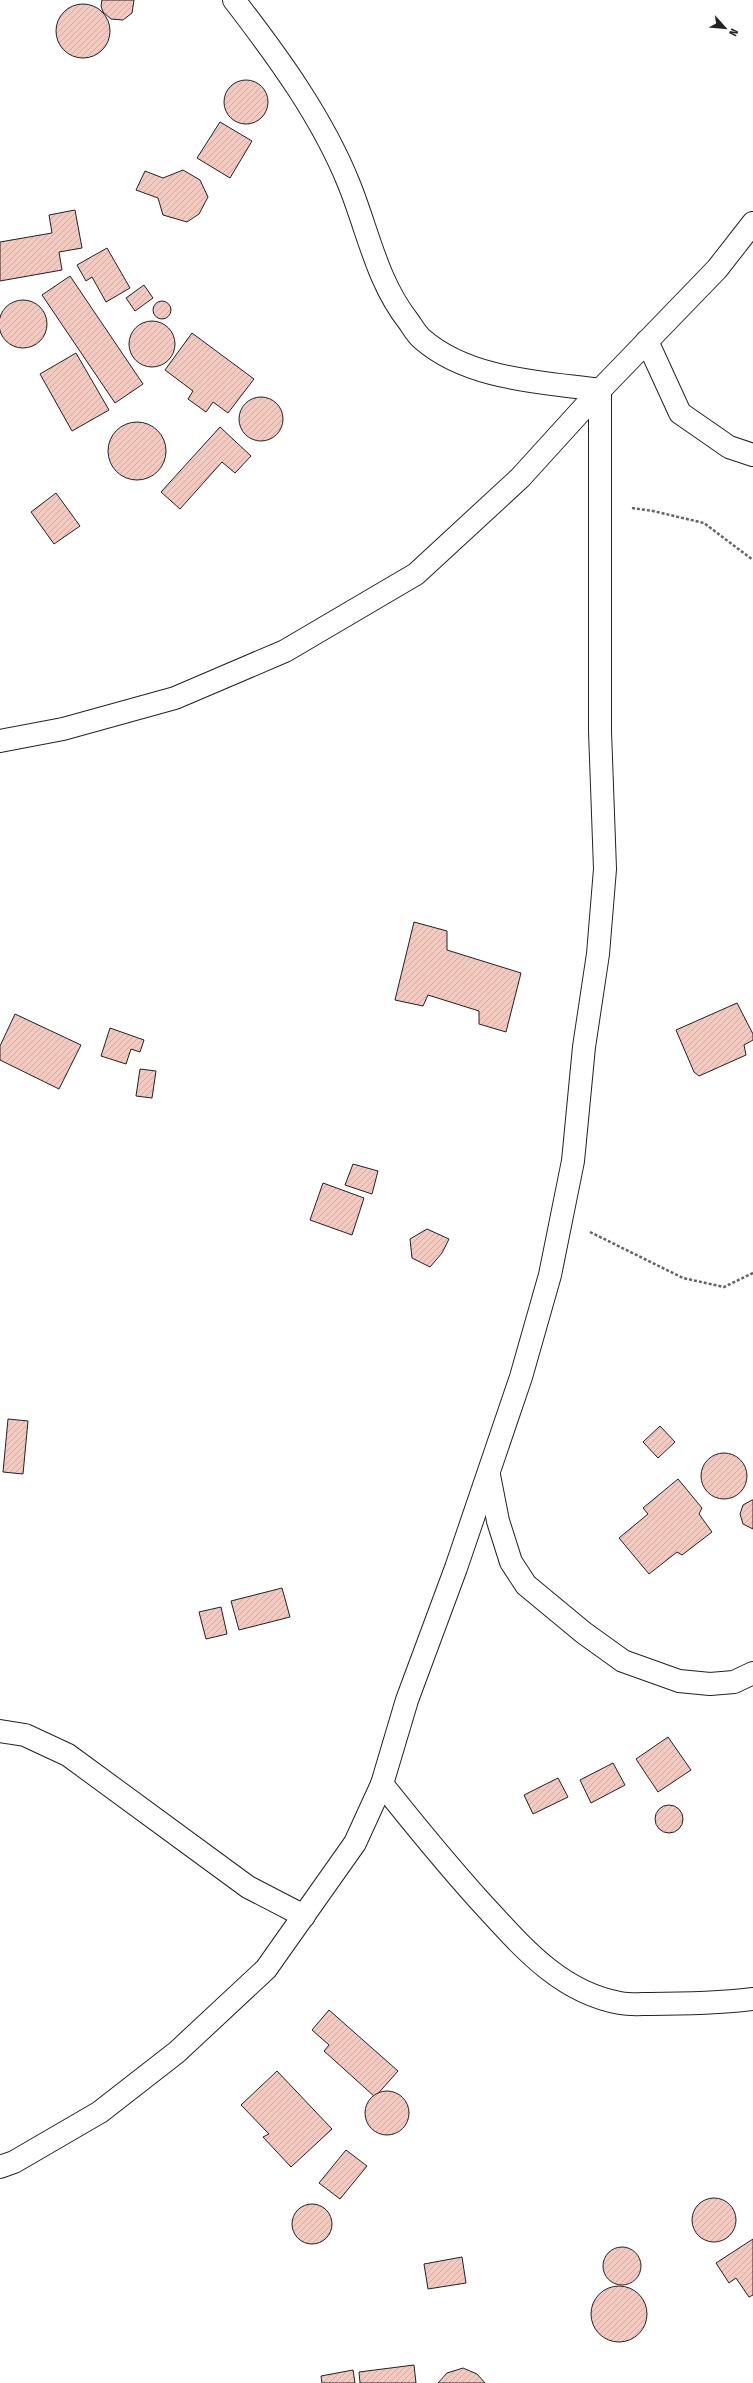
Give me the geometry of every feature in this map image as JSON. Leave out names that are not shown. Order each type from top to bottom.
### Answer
[{"type":"street","points":[[234,0],[310,104],[349,184],[378,270],[400,311],[422,339],[454,359],[487,371],[506,376],[600,390]]},
{"type":"street","points":[[0,740],[63,729],[175,698],[285,651],[416,574],[520,478],[600,390],[717,269],[753,223]]},
{"type":"street","points":[[647,341],[680,413],[729,446],[753,455]]},
{"type":"street","points":[[0,2167],[14,2162],[100,2112],[177,2052],[266,1969],[355,1843],[382,1784],[407,1700],[456,1568],[523,1370],[550,1275],[573,1161],[584,1047],[598,954],[605,869],[600,731],[600,390]]},
{"type":"street","points":[[488,1473],[498,1521],[511,1562],[526,1585],[584,1632],[623,1661],[679,1681],[710,1684],[734,1682],[753,1673]]},
{"type":"street","points":[[0,1731],[26,1735],[68,1754],[248,1888],[304,1916]]},
{"type":"street","points":[[382,1784],[437,1854],[522,1946],[545,1968],[566,1982],[594,1996],[621,2003],[719,2003],[753,1999]]},
{"type":"path","points":[[600,505],[653,511],[704,522],[753,560]]},
{"type":"path","points":[[562,1217],[625,1251],[683,1278],[724,1287],[753,1273]]},
{"type":"building","points":[[102,0],[134,0],[132,13],[123,20],[111,19],[103,12],[101,6]]},
{"type":"building","points":[[83,4],[93,6],[102,12],[108,21],[110,31],[108,41],[102,50],[93,56],[83,58],[73,56],[64,50],[58,41],[56,31],[58,21],[64,12],[73,6]]},
{"type":"building","points":[[242,80],[250,80],[262,86],[268,98],[268,106],[262,118],[250,124],[242,124],[230,118],[224,106],[224,98],[230,86]]},
{"type":"building","points":[[220,122],[252,141],[230,178],[197,158]]},
{"type":"building","points":[[183,170],[200,180],[208,197],[199,214],[187,222],[163,215],[158,198],[136,190],[145,171],[163,178]]},
{"type":"building","points":[[75,210],[82,248],[59,252],[62,270],[0,281],[0,242],[52,233],[49,215]]},
{"type":"building","points":[[107,248],[130,288],[106,302],[92,277],[86,281],[77,265]]},
{"type":"building","points":[[70,276],[143,384],[115,403],[42,295]]},
{"type":"building","points":[[144,285],[153,298],[135,311],[126,298]]},
{"type":"building","points":[[18,300],[28,300],[37,304],[43,310],[46,315],[46,333],[37,344],[28,348],[18,348],[9,344],[3,338],[-1,329],[-1,319],[3,310],[9,304]]},
{"type":"building","points":[[158,301],[166,301],[171,306],[169,317],[166,319],[158,319],[153,314],[153,306]]},
{"type":"building","points":[[152,321],[165,325],[171,331],[175,344],[171,357],[165,363],[152,367],[139,363],[133,357],[129,344],[133,331],[139,325]]},
{"type":"building","points":[[192,333],[254,379],[228,413],[213,402],[206,412],[188,399],[193,391],[165,370]]},
{"type":"building","points":[[76,353],[109,410],[72,431],[40,374]]},
{"type":"building","points":[[261,397],[273,401],[279,407],[283,419],[279,431],[273,437],[261,441],[249,437],[243,431],[239,419],[243,407],[249,401]]},
{"type":"building","points":[[131,422],[143,422],[158,430],[166,445],[166,457],[158,472],[143,480],[131,480],[116,472],[108,457],[108,445],[116,430]]},
{"type":"building","points":[[220,427],[251,456],[235,473],[222,462],[180,509],[161,492]]},
{"type":"building","points":[[56,493],[80,526],[54,544],[31,512]]},
{"type":"building","points":[[414,922],[447,931],[447,950],[521,973],[506,1032],[479,1024],[479,1011],[428,995],[423,1006],[395,1000]]},
{"type":"building","points":[[737,1003],[753,1034],[753,1040],[744,1045],[746,1055],[699,1076],[694,1072],[676,1030]]},
{"type":"building","points":[[15,1014],[81,1045],[59,1089],[0,1060],[0,1046]]},
{"type":"building","points":[[110,1028],[144,1040],[140,1052],[131,1049],[126,1064],[101,1056]]},
{"type":"building","points":[[140,1069],[156,1071],[152,1098],[136,1096]]},
{"type":"building","points":[[353,1164],[378,1171],[372,1194],[345,1185]]},
{"type":"building","points":[[323,1183],[364,1198],[352,1235],[310,1220]]},
{"type":"building","points":[[427,1229],[449,1239],[442,1253],[430,1267],[412,1258],[410,1239]]},
{"type":"building","points":[[8,1419],[28,1421],[23,1474],[3,1472]]},
{"type":"building","points":[[660,1426],[675,1442],[658,1458],[643,1442]]},
{"type":"building","points":[[729,1453],[741,1459],[746,1467],[746,1485],[741,1493],[733,1498],[719,1499],[707,1493],[702,1485],[701,1471],[707,1459],[715,1454]]},
{"type":"building","points":[[678,1479],[702,1508],[699,1514],[712,1532],[682,1555],[677,1552],[649,1574],[619,1538],[648,1514],[643,1508]]},
{"type":"building","points":[[752,1500],[753,1529],[743,1524],[740,1514],[743,1505]]},
{"type":"building","points":[[282,1588],[290,1617],[239,1630],[231,1601]]},
{"type":"building","points":[[221,1607],[227,1634],[206,1639],[199,1612]]},
{"type":"building","points":[[668,1737],[691,1770],[658,1792],[636,1759]]},
{"type":"building","points":[[613,1763],[625,1785],[591,1803],[580,1780]]},
{"type":"building","points":[[558,1778],[568,1797],[533,1814],[524,1795]]},
{"type":"building","points":[[669,1805],[679,1809],[683,1819],[679,1829],[669,1833],[659,1829],[655,1819],[659,1809]]},
{"type":"building","points":[[329,2010],[398,2071],[375,2097],[324,2051],[329,2045],[312,2030]]},
{"type":"building","points":[[277,2071],[332,2129],[291,2167],[263,2137],[269,2134],[241,2105]]},
{"type":"building","points":[[387,2091],[399,2095],[405,2101],[409,2113],[405,2125],[399,2131],[387,2135],[375,2131],[369,2125],[365,2113],[369,2101],[375,2095]]},
{"type":"building","points":[[346,2150],[367,2166],[340,2199],[319,2183]]},
{"type":"building","points":[[710,2198],[718,2198],[730,2204],[736,2216],[736,2224],[730,2236],[718,2242],[710,2242],[698,2236],[692,2224],[692,2216],[698,2204]]},
{"type":"building","points":[[316,2204],[323,2207],[329,2213],[332,2224],[331,2232],[323,2241],[316,2244],[308,2244],[301,2241],[293,2232],[292,2220],[295,2213],[304,2205]]},
{"type":"building","points":[[753,2239],[753,2295],[749,2297],[736,2278],[729,2283],[716,2263]]},
{"type":"building","points":[[618,2247],[626,2247],[633,2250],[638,2255],[641,2266],[638,2277],[633,2282],[626,2285],[618,2285],[611,2282],[606,2277],[603,2270],[603,2262],[606,2255],[611,2250]]},
{"type":"building","points":[[462,2257],[466,2283],[428,2289],[424,2264]]},
{"type":"building","points":[[619,2286],[630,2288],[639,2294],[645,2303],[647,2314],[645,2325],[639,2334],[630,2340],[619,2342],[608,2340],[599,2334],[593,2325],[591,2314],[593,2303],[599,2294],[608,2288]]},
{"type":"building","points":[[414,2365],[416,2383],[360,2383],[359,2372]]},
{"type":"building","points":[[463,2368],[477,2374],[485,2383],[438,2383],[447,2373]]},
{"type":"building","points":[[353,2370],[355,2383],[322,2383],[321,2376]]}]
